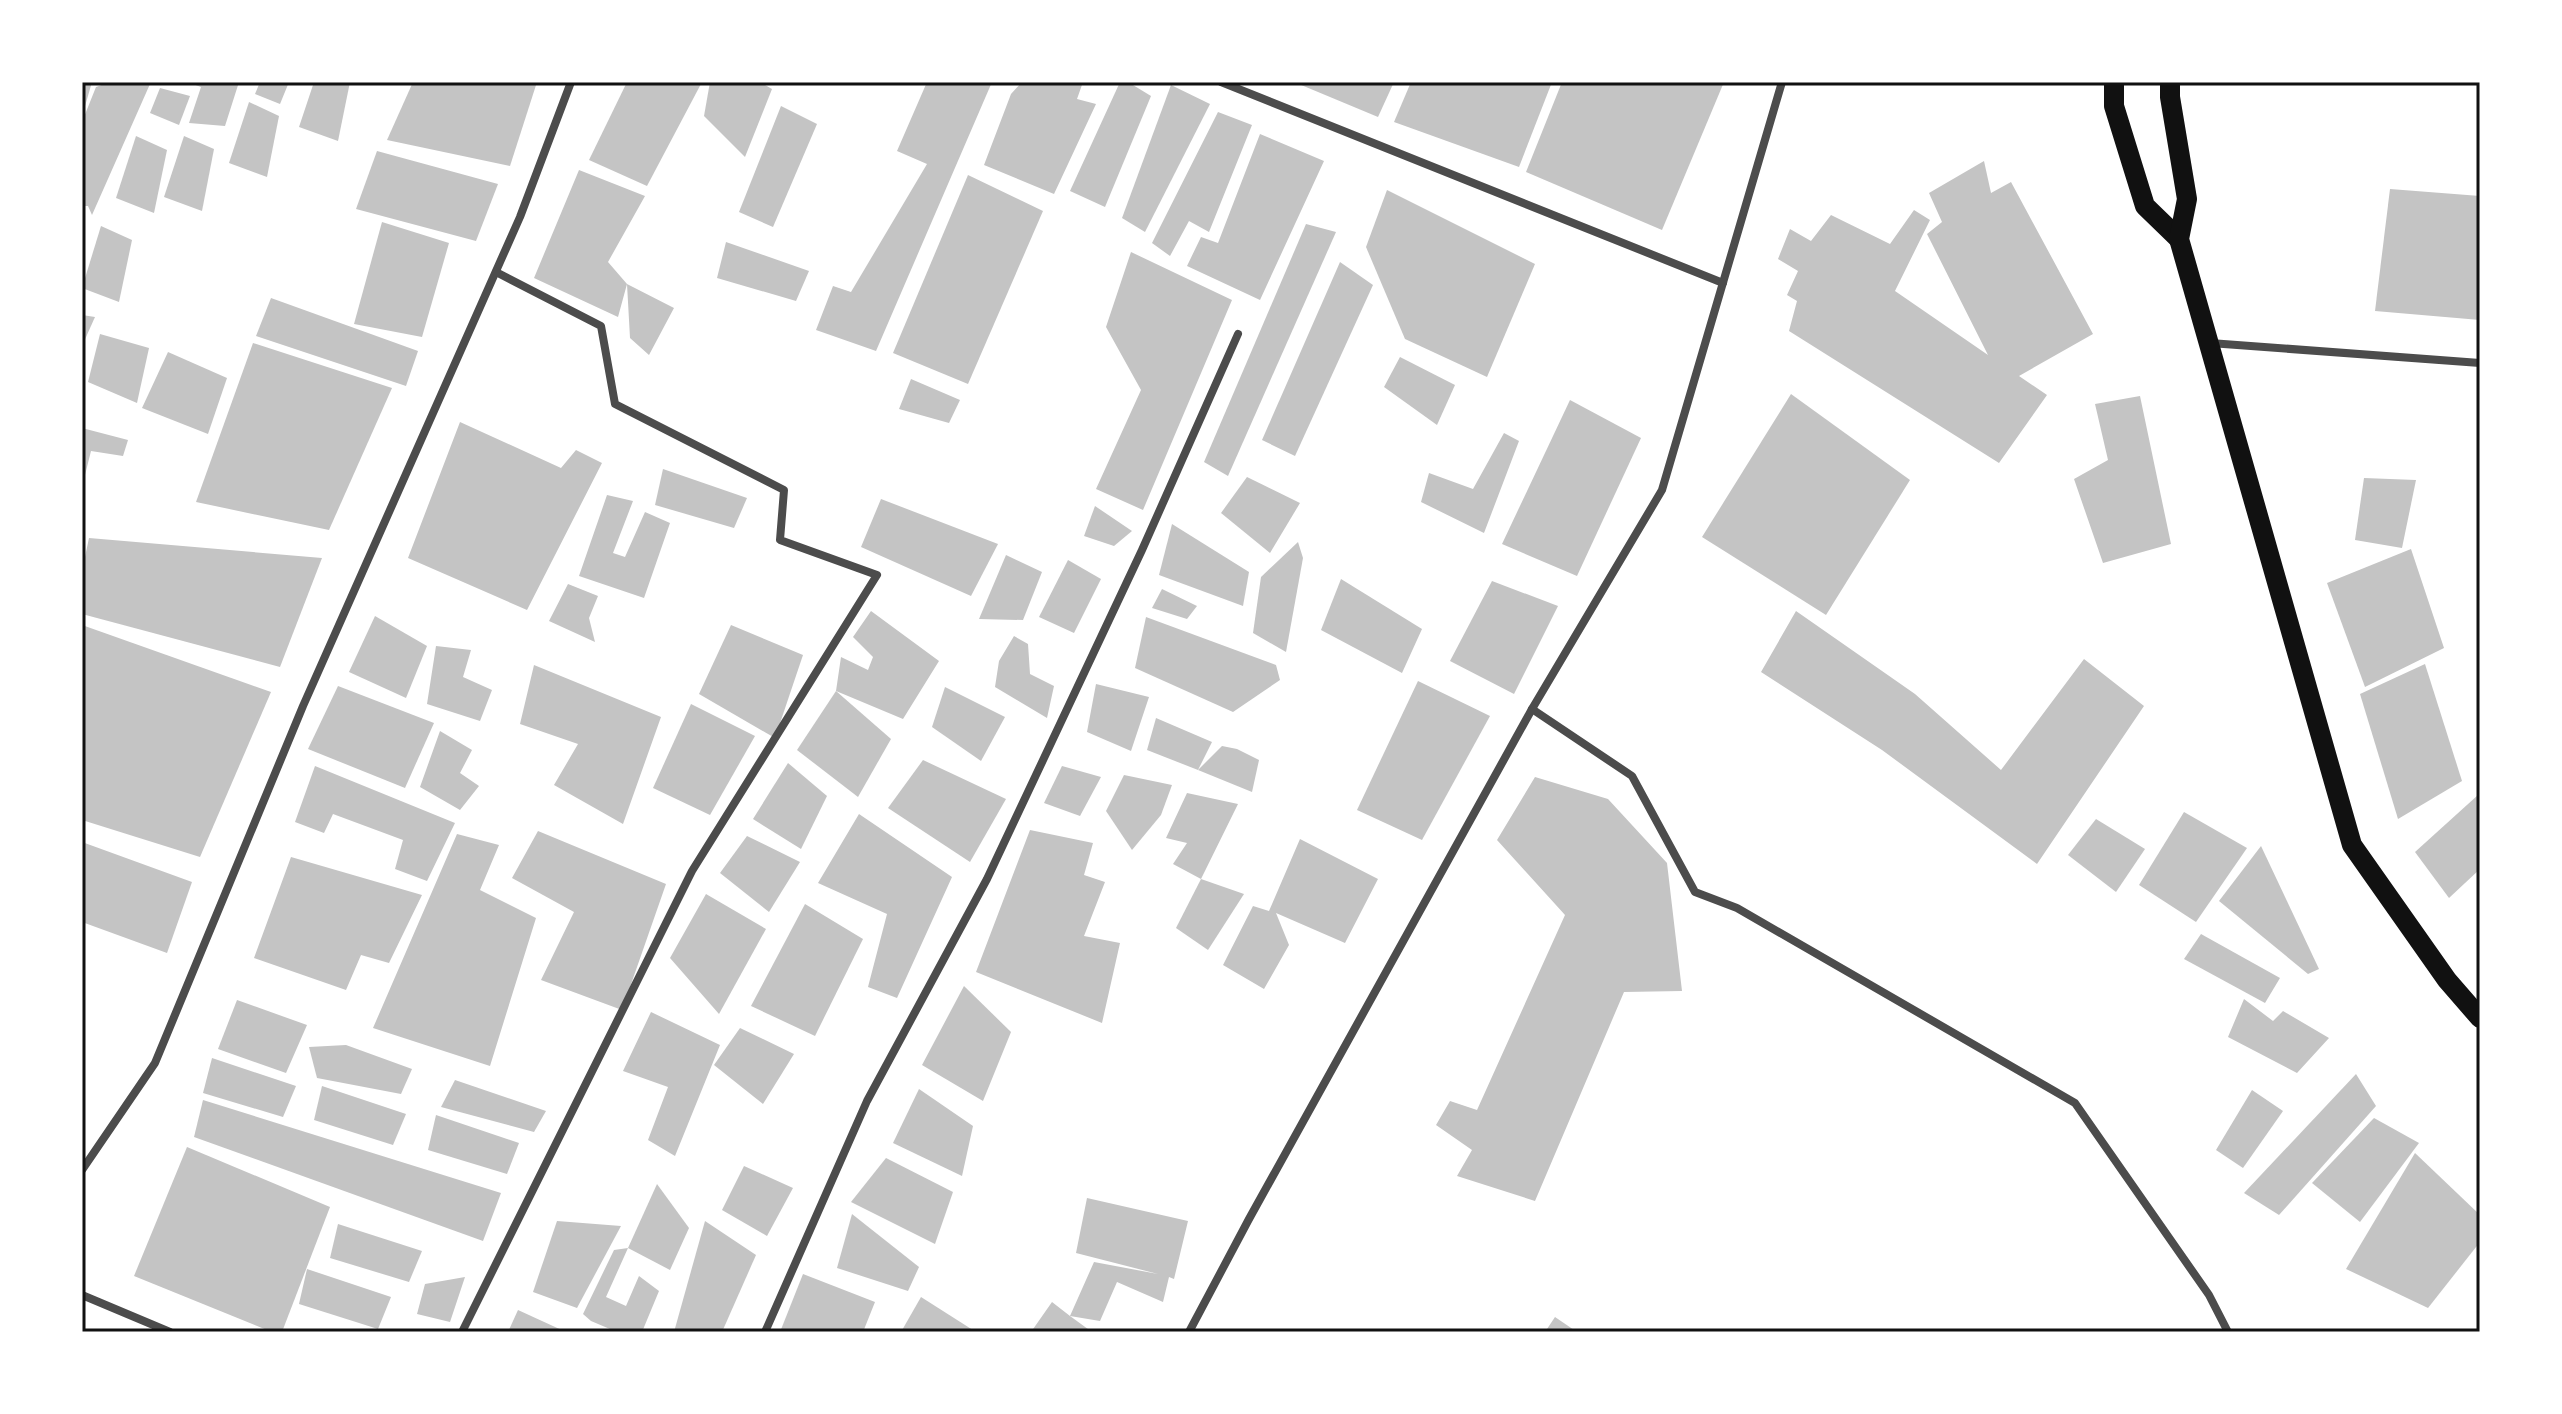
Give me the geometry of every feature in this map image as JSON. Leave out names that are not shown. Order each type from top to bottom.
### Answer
[{"type":"main road","points":[[2114,82],[2114,106],[2145,206],[2179,239]]},
{"type":"main road","points":[[2170,82],[2187,199],[2179,239],[2352,845],[2447,980],[2480,1018]]},
{"type":"street","points":[[82,1170],[155,1063],[303,706],[520,217],[571,82]]},
{"type":"street","points":[[1221,82],[1723,283]]},
{"type":"street","points":[[1189,1332],[1532,709],[1662,490],[1782,82]]},
{"type":"street","points":[[462,1332],[692,871],[877,575],[780,540],[784,490],[615,404],[601,326],[496,272]]},
{"type":"street","points":[[765,1332],[867,1101],[987,879],[1142,550],[1238,334]]},
{"type":"street","points":[[2210,343],[2480,363]]},
{"type":"street","points":[[1532,709],[1632,776],[1695,892],[1737,908],[2075,1103],[2209,1295],[2228,1332]]},
{"type":"street","points":[[82,1295],[170,1332]]},
{"type":"building","points":[[82,82],[92,82],[83,113],[82,113]]},
{"type":"building","points":[[110,82],[150,84],[92,215],[88,206],[82,206],[82,122],[96,87]]},
{"type":"building","points":[[187,82],[239,82],[225,126],[189,123],[201,87]]},
{"type":"building","points":[[260,82],[289,82],[280,104],[255,94]]},
{"type":"building","points":[[314,82],[350,82],[338,141],[299,127]]},
{"type":"building","points":[[413,82],[537,82],[510,166],[387,140]]},
{"type":"building","points":[[627,82],[702,82],[647,186],[589,160]]},
{"type":"building","points":[[710,82],[760,82],[772,89],[745,157],[704,116]]},
{"type":"building","points":[[927,82],[992,82],[876,351],[816,330],[833,286],[851,292],[927,164],[897,151]]},
{"type":"building","points":[[1022,82],[1083,82],[1077,99],[1096,104],[1054,194],[984,165],[1011,94]]},
{"type":"building","points":[[1120,82],[1128,82],[1151,96],[1105,207],[1070,191]]},
{"type":"building","points":[[1294,82],[1394,82],[1378,117]]},
{"type":"building","points":[[1411,82],[1552,82],[1519,167],[1394,122]]},
{"type":"building","points":[[1562,82],[1724,82],[1662,230],[1526,172]]},
{"type":"building","points":[[1171,85],[1210,104],[1145,232],[1122,218]]},
{"type":"building","points":[[160,88],[190,96],[179,125],[150,113]]},
{"type":"building","points":[[249,102],[279,116],[267,177],[229,163]]},
{"type":"building","points":[[781,106],[817,124],[773,227],[739,212]]},
{"type":"building","points":[[1218,112],[1252,125],[1209,232],[1189,221],[1170,256],[1152,243]]},
{"type":"building","points":[[1260,134],[1324,161],[1260,300],[1187,266],[1201,237],[1218,243]]},
{"type":"building","points":[[136,136],[167,150],[154,213],[116,198]]},
{"type":"building","points":[[184,136],[214,149],[202,211],[164,197]]},
{"type":"building","points":[[377,151],[498,184],[476,241],[356,209]]},
{"type":"building","points":[[1984,161],[1991,193],[2011,182],[2093,334],[2019,376],[2047,395],[1999,463],[1789,331],[1797,301],[1787,295],[1798,271],[1778,259],[1790,229],[1811,241],[1831,215],[1890,244],[1914,210],[1930,220],[1895,291],[1988,355],[1927,234],[1942,222],[1929,193]]},
{"type":"building","points":[[579,170],[645,196],[608,262],[627,284],[618,317],[534,278]]},
{"type":"building","points":[[968,175],[1043,211],[968,384],[893,353]]},
{"type":"building","points":[[2390,189],[2480,196],[2480,320],[2375,311]]},
{"type":"building","points":[[1387,190],[1535,264],[1487,377],[1405,339],[1366,247]]},
{"type":"building","points":[[382,222],[449,243],[422,337],[354,324]]},
{"type":"building","points":[[1306,224],[1336,232],[1228,476],[1204,462]]},
{"type":"building","points":[[101,226],[132,240],[119,302],[82,288]]},
{"type":"building","points":[[726,242],[809,271],[796,301],[717,278]]},
{"type":"building","points":[[1131,252],[1232,300],[1143,510],[1096,489],[1141,390],[1106,327]]},
{"type":"building","points":[[1340,262],[1373,285],[1295,456],[1262,440]]},
{"type":"building","points":[[627,284],[674,308],[649,355],[630,338]]},
{"type":"building","points":[[271,298],[418,351],[406,386],[256,336]]},
{"type":"building","points":[[82,315],[95,317],[82,346]]},
{"type":"building","points":[[100,334],[149,348],[137,403],[88,382]]},
{"type":"building","points":[[253,343],[392,388],[329,530],[196,502]]},
{"type":"building","points":[[168,352],[227,378],[208,434],[142,408]]},
{"type":"building","points":[[1400,357],[1455,385],[1437,425],[1384,387]]},
{"type":"building","points":[[911,379],[960,400],[949,423],[899,409]]},
{"type":"building","points":[[1791,394],[1910,480],[1826,615],[1702,537]]},
{"type":"building","points":[[2140,396],[2171,544],[2103,563],[2074,479],[2108,460],[2095,404]]},
{"type":"building","points":[[1570,400],[1641,438],[1577,576],[1502,544]]},
{"type":"building","points":[[460,422],[561,468],[576,450],[602,463],[527,610],[408,558]]},
{"type":"building","points":[[82,428],[128,440],[123,456],[91,451],[83,483]]},
{"type":"building","points":[[1504,433],[1519,441],[1484,533],[1421,502],[1429,473],[1473,489]]},
{"type":"building","points":[[663,469],[747,498],[734,528],[655,505]]},
{"type":"building","points":[[1247,477],[1300,503],[1270,553],[1221,513]]},
{"type":"building","points":[[2364,478],[2416,480],[2402,548],[2355,540]]},
{"type":"building","points":[[607,495],[633,501],[613,553],[625,557],[645,512],[670,523],[644,598],[579,576]]},
{"type":"building","points":[[881,499],[998,544],[971,596],[861,547]]},
{"type":"building","points":[[1095,506],[1132,531],[1114,546],[1084,536]]},
{"type":"building","points":[[1172,524],[1249,572],[1243,606],[1159,575]]},
{"type":"building","points":[[89,538],[322,558],[280,667],[82,614],[82,571]]},
{"type":"building","points":[[1298,542],[1303,558],[1286,652],[1253,633],[1261,577]]},
{"type":"building","points":[[2411,549],[2444,648],[2365,687],[2327,583]]},
{"type":"building","points":[[1006,555],[1042,572],[1023,620],[979,619]]},
{"type":"building","points":[[1068,560],[1101,579],[1074,633],[1039,617]]},
{"type":"building","points":[[1341,579],[1422,629],[1402,673],[1321,630]]},
{"type":"building","points":[[1492,581],[1558,606],[1514,694],[1450,661]]},
{"type":"building","points":[[568,584],[598,596],[589,618],[595,642],[549,621]]},
{"type":"building","points":[[1162,589],[1197,606],[1187,619],[1152,608]]},
{"type":"building","points":[[871,611],[939,661],[903,719],[836,691],[841,657],[868,670],[873,657],[853,637]]},
{"type":"building","points":[[1796,611],[1915,694],[2001,770],[2084,659],[2144,706],[2037,864],[1882,750],[1761,672]]},
{"type":"building","points":[[375,616],[427,646],[406,698],[349,672]]},
{"type":"building","points":[[1146,617],[1276,665],[1280,680],[1233,712],[1135,668]]},
{"type":"building","points":[[82,625],[271,692],[200,857],[82,820]]},
{"type":"building","points":[[731,625],[803,655],[775,738],[699,694]]},
{"type":"building","points":[[1014,636],[1028,644],[1030,674],[1054,686],[1047,718],[995,687],[999,661]]},
{"type":"building","points":[[436,646],[471,650],[463,677],[492,690],[480,721],[427,704]]},
{"type":"building","points":[[2425,664],[2462,781],[2398,819],[2360,694]]},
{"type":"building","points":[[534,665],[661,717],[623,824],[554,785],[578,744],[520,724]]},
{"type":"building","points":[[1418,681],[1490,716],[1422,840],[1357,810]]},
{"type":"building","points":[[1096,684],[1149,697],[1131,751],[1087,732]]},
{"type":"building","points":[[338,686],[434,723],[405,788],[308,749]]},
{"type":"building","points":[[945,687],[1005,717],[981,761],[932,727]]},
{"type":"building","points":[[836,691],[891,739],[858,797],[797,750]]},
{"type":"building","points":[[691,704],[755,736],[710,815],[653,788]]},
{"type":"building","points":[[1156,718],[1212,742],[1198,770],[1147,750]]},
{"type":"building","points":[[440,731],[472,750],[460,773],[479,786],[460,810],[420,787]]},
{"type":"building","points":[[1222,746],[1237,749],[1259,760],[1252,792],[1198,770]]},
{"type":"building","points":[[923,760],[1006,799],[970,862],[888,808]]},
{"type":"building","points":[[788,763],[827,796],[801,849],[753,819]]},
{"type":"building","points":[[315,766],[455,823],[427,881],[395,869],[403,840],[333,814],[324,833],[295,822]]},
{"type":"building","points":[[1062,766],[1101,777],[1080,816],[1044,803]]},
{"type":"building","points":[[1124,775],[1172,785],[1161,815],[1132,850],[1106,811]]},
{"type":"building","points":[[1535,777],[1608,799],[1667,863],[1682,991],[1624,992],[1535,1201],[1457,1176],[1472,1150],[1436,1125],[1450,1101],[1477,1110],[1565,915],[1497,840]]},
{"type":"building","points":[[1187,793],[1238,804],[1201,879],[1173,864],[1187,843],[1166,838]]},
{"type":"building","points":[[2478,795],[2480,869],[2449,898],[2415,852]]},
{"type":"building","points":[[2184,812],[2247,848],[2196,922],[2139,885]]},
{"type":"building","points":[[859,814],[952,877],[897,998],[868,987],[887,914],[818,883]]},
{"type":"building","points":[[2096,819],[2145,849],[2116,892],[2068,855]]},
{"type":"building","points":[[1030,830],[1093,843],[1084,875],[1105,882],[1084,936],[1120,943],[1102,1023],[976,972]]},
{"type":"building","points":[[538,831],[666,884],[622,1010],[541,980],[574,912],[512,878]]},
{"type":"building","points":[[457,834],[499,845],[480,890],[536,918],[490,1066],[373,1028]]},
{"type":"building","points":[[747,836],[800,862],[769,912],[720,873]]},
{"type":"building","points":[[1300,839],[1378,879],[1345,943],[1276,913],[1289,945],[1264,989],[1223,965],[1253,906],[1269,911]]},
{"type":"building","points":[[82,842],[192,882],[167,953],[82,922]]},
{"type":"building","points":[[2261,846],[2319,969],[2308,974],[2219,901]]},
{"type":"building","points":[[291,857],[422,895],[389,963],[361,955],[346,990],[254,958]]},
{"type":"building","points":[[1201,879],[1244,894],[1208,950],[1176,928]]},
{"type":"building","points":[[706,894],[766,929],[719,1014],[670,958]]},
{"type":"building","points":[[805,904],[863,939],[815,1036],[751,1006]]},
{"type":"building","points":[[2201,934],[2280,978],[2265,1003],[2184,959]]},
{"type":"building","points":[[964,986],[1011,1032],[983,1101],[922,1065]]},
{"type":"building","points":[[2244,999],[2273,1021],[2283,1011],[2329,1038],[2297,1073],[2228,1037]]},
{"type":"building","points":[[237,1000],[307,1025],[286,1073],[218,1049]]},
{"type":"building","points":[[651,1012],[720,1045],[675,1156],[648,1140],[668,1087],[623,1071]]},
{"type":"building","points":[[740,1028],[794,1054],[763,1104],[714,1065]]},
{"type":"building","points":[[346,1045],[412,1069],[401,1094],[317,1078],[309,1047]]},
{"type":"building","points":[[212,1058],[296,1086],[283,1117],[203,1093]]},
{"type":"building","points":[[2356,1074],[2376,1106],[2279,1215],[2244,1193]]},
{"type":"building","points":[[455,1080],[546,1111],[534,1132],[441,1107]]},
{"type":"building","points":[[322,1086],[406,1114],[393,1145],[314,1120]]},
{"type":"building","points":[[919,1089],[973,1126],[962,1176],[893,1143]]},
{"type":"building","points":[[2252,1090],[2283,1111],[2243,1168],[2216,1150]]},
{"type":"building","points":[[203,1100],[501,1193],[483,1241],[194,1137]]},
{"type":"building","points":[[436,1115],[519,1143],[507,1174],[428,1150]]},
{"type":"building","points":[[2374,1118],[2419,1143],[2360,1222],[2312,1183]]},
{"type":"building","points":[[187,1147],[330,1207],[282,1332],[272,1332],[134,1276]]},
{"type":"building","points":[[2415,1153],[2480,1215],[2480,1242],[2428,1308],[2346,1269]]},
{"type":"building","points":[[886,1158],[953,1192],[935,1244],[851,1202]]},
{"type":"building","points":[[744,1166],[793,1188],[767,1236],[722,1210]]},
{"type":"building","points":[[657,1184],[689,1228],[670,1270],[628,1248]]},
{"type":"building","points":[[1087,1198],[1188,1221],[1174,1279],[1169,1277],[1163,1302],[1117,1282],[1100,1321],[1070,1316],[1094,1262],[1158,1274],[1076,1253]]},
{"type":"building","points":[[852,1214],[919,1267],[908,1291],[837,1268]]},
{"type":"building","points":[[557,1221],[621,1226],[577,1308],[533,1292]]},
{"type":"building","points":[[705,1221],[756,1255],[722,1332],[674,1332]]},
{"type":"building","points":[[338,1224],[422,1251],[409,1282],[330,1258]]},
{"type":"building","points":[[628,1248],[606,1297],[626,1306],[639,1276],[659,1291],[642,1332],[617,1332],[591,1321],[583,1314],[614,1250]]},
{"type":"building","points":[[307,1269],[391,1297],[378,1329],[299,1304]]},
{"type":"building","points":[[803,1274],[875,1302],[863,1332],[780,1332]]},
{"type":"building","points":[[465,1277],[450,1322],[417,1314],[425,1284]]},
{"type":"building","points":[[921,1297],[976,1332],[901,1332]]},
{"type":"building","points":[[1052,1302],[1070,1316],[1092,1332],[1031,1332]]},
{"type":"building","points":[[518,1310],[566,1332],[508,1332]]},
{"type":"building","points":[[1555,1317],[1577,1332],[1545,1332]]}]
